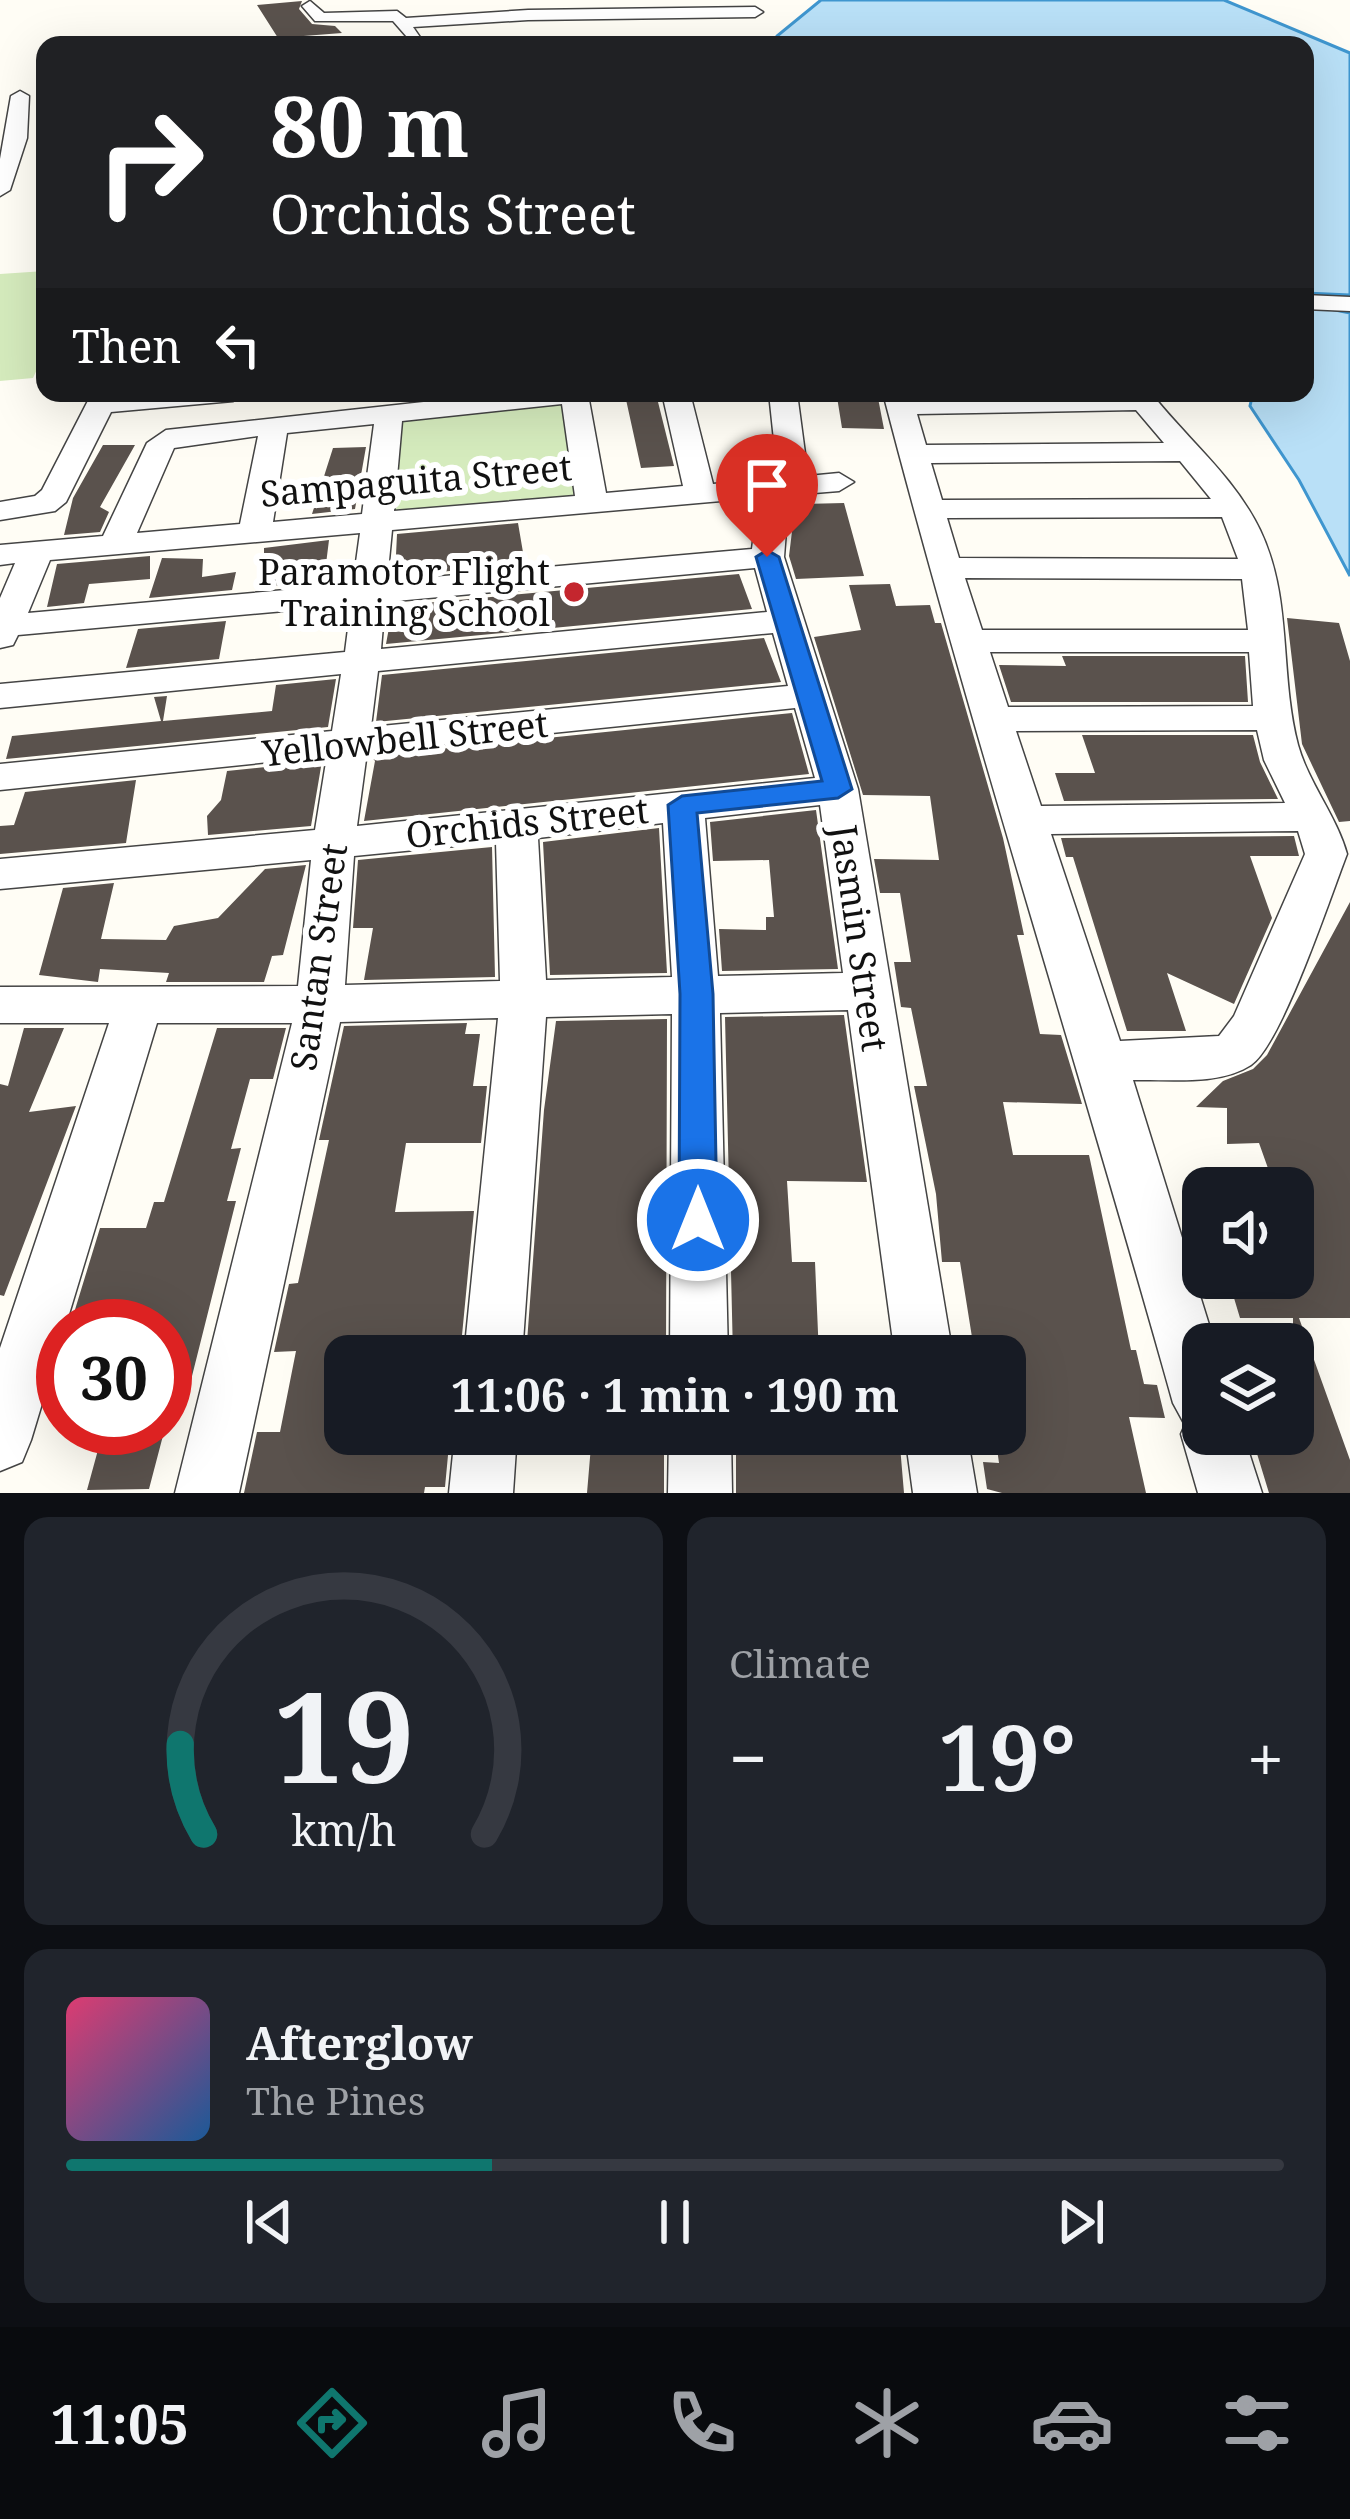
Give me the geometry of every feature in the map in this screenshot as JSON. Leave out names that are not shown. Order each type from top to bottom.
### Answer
[{"type":"street","points":[[440,0],[453,18],[465,24],[538,24],[565,31]]},
{"type":"street","points":[[310,6],[320,18],[392,15],[410,35],[453,18],[755,12]]},
{"type":"street","points":[[0,190],[17,138],[10,97]]},
{"type":"street","points":[[1314,302],[1350,304]]},
{"type":"street","points":[[0,511],[44,504],[55,495],[102,402]]},
{"type":"street","points":[[116,544],[162,443],[176,436],[501,402]]},
{"type":"street","points":[[576,402],[592,504]]},
{"type":"street","points":[[678,402],[700,495]]},
{"type":"street","points":[[784,402],[794,485]]},
{"type":"street","points":[[900,402],[915,479],[996,718],[1182,1332]]},
{"type":"street","points":[[1102,1061],[1201,1060],[1236,1050],[1254,1026],[1324,865],[1321,830],[1290,780],[1272,718],[1270,641],[1256,569],[1232,508],[1144,402]]},
{"type":"street","name":"Santan Street","points":[[207,1493],[320,1004],[334,841],[362,659],[389,414]]},
{"type":"street","points":[[255,532],[274,426]]},
{"type":"street","points":[[915,479],[1188,452]]},
{"type":"street","points":[[915,479],[1232,508]]},
{"type":"street","name":"Sampaguita Street","points":[[0,555],[839,482]]},
{"type":"street","name":"Jasmin Street","points":[[794,485],[774,505],[767,523],[767,557],[838,789],[921,1335]]},
{"type":"street","points":[[2,632],[37,552]]},
{"type":"street","points":[[2,632],[367,591],[767,557]]},
{"type":"street","points":[[945,568],[1256,569]]},
{"type":"street","points":[[0,696],[786,621]]},
{"type":"street","points":[[971,640],[1270,641]]},
{"type":"street","name":"Yellowbell Street","points":[[0,777],[809,695]]},
{"type":"street","points":[[996,718],[1272,718]]},
{"type":"street","name":"Orchids Street","points":[[0,874],[516,826],[838,789]]},
{"type":"street","points":[[682,805],[696,994],[699,1335]]},
{"type":"street","points":[[1026,820],[1312,817]]},
{"type":"street","points":[[495,1335],[524,998],[516,826]]},
{"type":"street","points":[[0,1005],[320,1004],[868,991]]},
{"type":"street","points":[[0,1440],[139,1005]]},
{"type":"street","points":[[481,1493],[484,1455]]},
{"type":"street","points":[[700,1455],[700,1493]]},
{"type":"street","points":[[939,1455],[945,1493]]},
{"type":"street","points":[[1218,1455],[1230,1493]]},
{"type":"green space","points":[[36,272],[33,378],[0,381],[0,274]]},
{"type":"green space","points":[[561,402],[579,499],[393,514],[400,419]]},
{"type":"water","points":[[821,0],[1224,0],[1310,36],[777,36]]},
{"type":"water","points":[[1314,38],[1350,53],[1350,295],[1314,293]]},
{"type":"water","points":[[1314,306],[1350,313],[1350,576],[1299,480],[1251,402],[1314,402]]},
{"type":"building","points":[[302,1],[299,9],[312,24],[335,26],[342,33],[277,36],[257,5]]},
{"type":"building","points":[[627,402],[658,402],[674,466],[641,468]]},
{"type":"building","points":[[838,402],[879,402],[884,429],[842,428]]},
{"type":"building","points":[[103,445],[135,445],[100,507],[109,512],[100,532],[64,535],[73,498]]},
{"type":"building","points":[[366,447],[355,509],[312,514],[333,448]]},
{"type":"building","points":[[844,503],[864,576],[796,579],[789,556],[794,515],[805,514],[803,504]]},
{"type":"building","points":[[518,523],[525,564],[395,576],[397,534]]},
{"type":"building","points":[[329,540],[324,580],[264,587],[264,548]]},
{"type":"building","points":[[150,556],[150,579],[89,584],[84,603],[47,607],[57,564]]},
{"type":"building","points":[[162,558],[203,559],[202,577],[236,572],[232,590],[149,598]]},
{"type":"building","points":[[739,574],[752,609],[386,644],[393,606]]},
{"type":"building","points":[[890,584],[896,606],[930,605],[935,623],[941,623],[1003,838],[1024,935],[1017,935],[1040,1034],[1061,1035],[1082,1104],[1003,1102],[1013,1155],[1089,1155],[1131,1350],[1136,1350],[1144,1384],[1157,1385],[1165,1418],[1129,1417],[1146,1493],[1002,1493],[987,1489],[983,1462],[999,1463],[998,1455],[1026,1455],[1026,1335],[972,1335],[960,1262],[942,1262],[936,1194],[914,1086],[927,1086],[911,1008],[901,1007],[894,962],[911,962],[900,893],[880,893],[874,859],[939,860],[930,796],[863,795],[814,637],[861,630],[849,585]]},
{"type":"building","points":[[1287,618],[1339,623],[1350,661],[1350,821],[1339,822],[1302,744]]},
{"type":"building","points":[[226,621],[219,659],[126,668],[138,629]]},
{"type":"building","points":[[764,638],[781,682],[376,722],[382,675]]},
{"type":"building","points":[[1062,656],[1245,656],[1248,702],[1011,702],[999,665],[1066,666]]},
{"type":"building","points":[[336,679],[328,727],[6,759],[12,736],[161,721],[154,697],[167,696],[163,721],[272,711],[276,685]]},
{"type":"building","points":[[792,713],[809,774],[364,821],[375,761],[371,756]]},
{"type":"building","points":[[1082,735],[1253,735],[1278,799],[1064,801],[1055,773],[1095,773]]},
{"type":"building","points":[[322,761],[311,826],[208,835],[207,816],[221,800],[227,771]]},
{"type":"building","points":[[136,780],[126,843],[0,854],[0,826],[14,825],[25,792]]},
{"type":"building","points":[[816,810],[838,969],[722,971],[719,929],[766,930],[766,917],[774,917],[769,860],[713,861],[710,822]]},
{"type":"building","points":[[659,828],[667,973],[550,975],[543,842]]},
{"type":"building","points":[[1294,836],[1299,856],[1250,856],[1272,918],[1234,1004],[1167,973],[1186,1031],[1127,1031],[1073,857],[1066,857],[1061,838]]},
{"type":"building","points":[[492,847],[495,977],[364,980],[373,928],[353,928],[358,860]]},
{"type":"building","points":[[306,865],[283,955],[272,956],[264,982],[166,982],[169,973],[100,969],[98,982],[39,975],[63,888],[114,883],[101,939],[166,940],[174,926],[218,918],[265,869]]},
{"type":"building","points":[[1350,902],[1350,1318],[1299,1318],[1301,1323],[1293,1323],[1293,1318],[1240,1318],[1234,1299],[1314,1299],[1314,1167],[1268,1167],[1259,1143],[1227,1144],[1227,1108],[1196,1107],[1223,1081],[1253,1069],[1267,1055]]},
{"type":"building","points":[[844,1015],[867,1182],[787,1181],[792,1262],[815,1262],[818,1335],[733,1335],[725,1017]]},
{"type":"building","points":[[667,1019],[666,1335],[528,1335],[544,1110],[556,1021]]},
{"type":"building","points":[[467,1023],[465,1034],[480,1034],[473,1086],[487,1086],[481,1143],[406,1143],[395,1212],[474,1211],[462,1335],[324,1335],[324,1455],[448,1455],[445,1487],[425,1487],[424,1493],[244,1493],[257,1432],[280,1432],[296,1351],[274,1352],[289,1284],[298,1283],[329,1140],[319,1140],[344,1026]]},
{"type":"building","points":[[24,1028],[64,1028],[29,1112],[76,1106],[4,1296],[0,1295],[0,1084],[8,1086]]},
{"type":"building","points":[[217,1028],[286,1028],[273,1079],[250,1079],[231,1149],[241,1148],[227,1201],[236,1201],[192,1376],[192,1299],[78,1299],[100,1228],[146,1228],[154,1202],[164,1202]]},
{"type":"building","points":[[1314,1360],[1350,1460],[1350,1493],[1269,1493],[1257,1455],[1314,1455]]},
{"type":"building","points":[[97,1455],[158,1455],[149,1489],[87,1490]]},
{"type":"building","points":[[590,1455],[664,1455],[664,1493],[587,1493]]},
{"type":"building","points":[[736,1455],[901,1455],[904,1493],[736,1493]]},
{"type":"place","name":"Paramotor Flight Training School","points":[[574,592]]},
{"type":"route","points":[[698,1220],[696,994],[682,805],[838,789],[767,557]]}]
